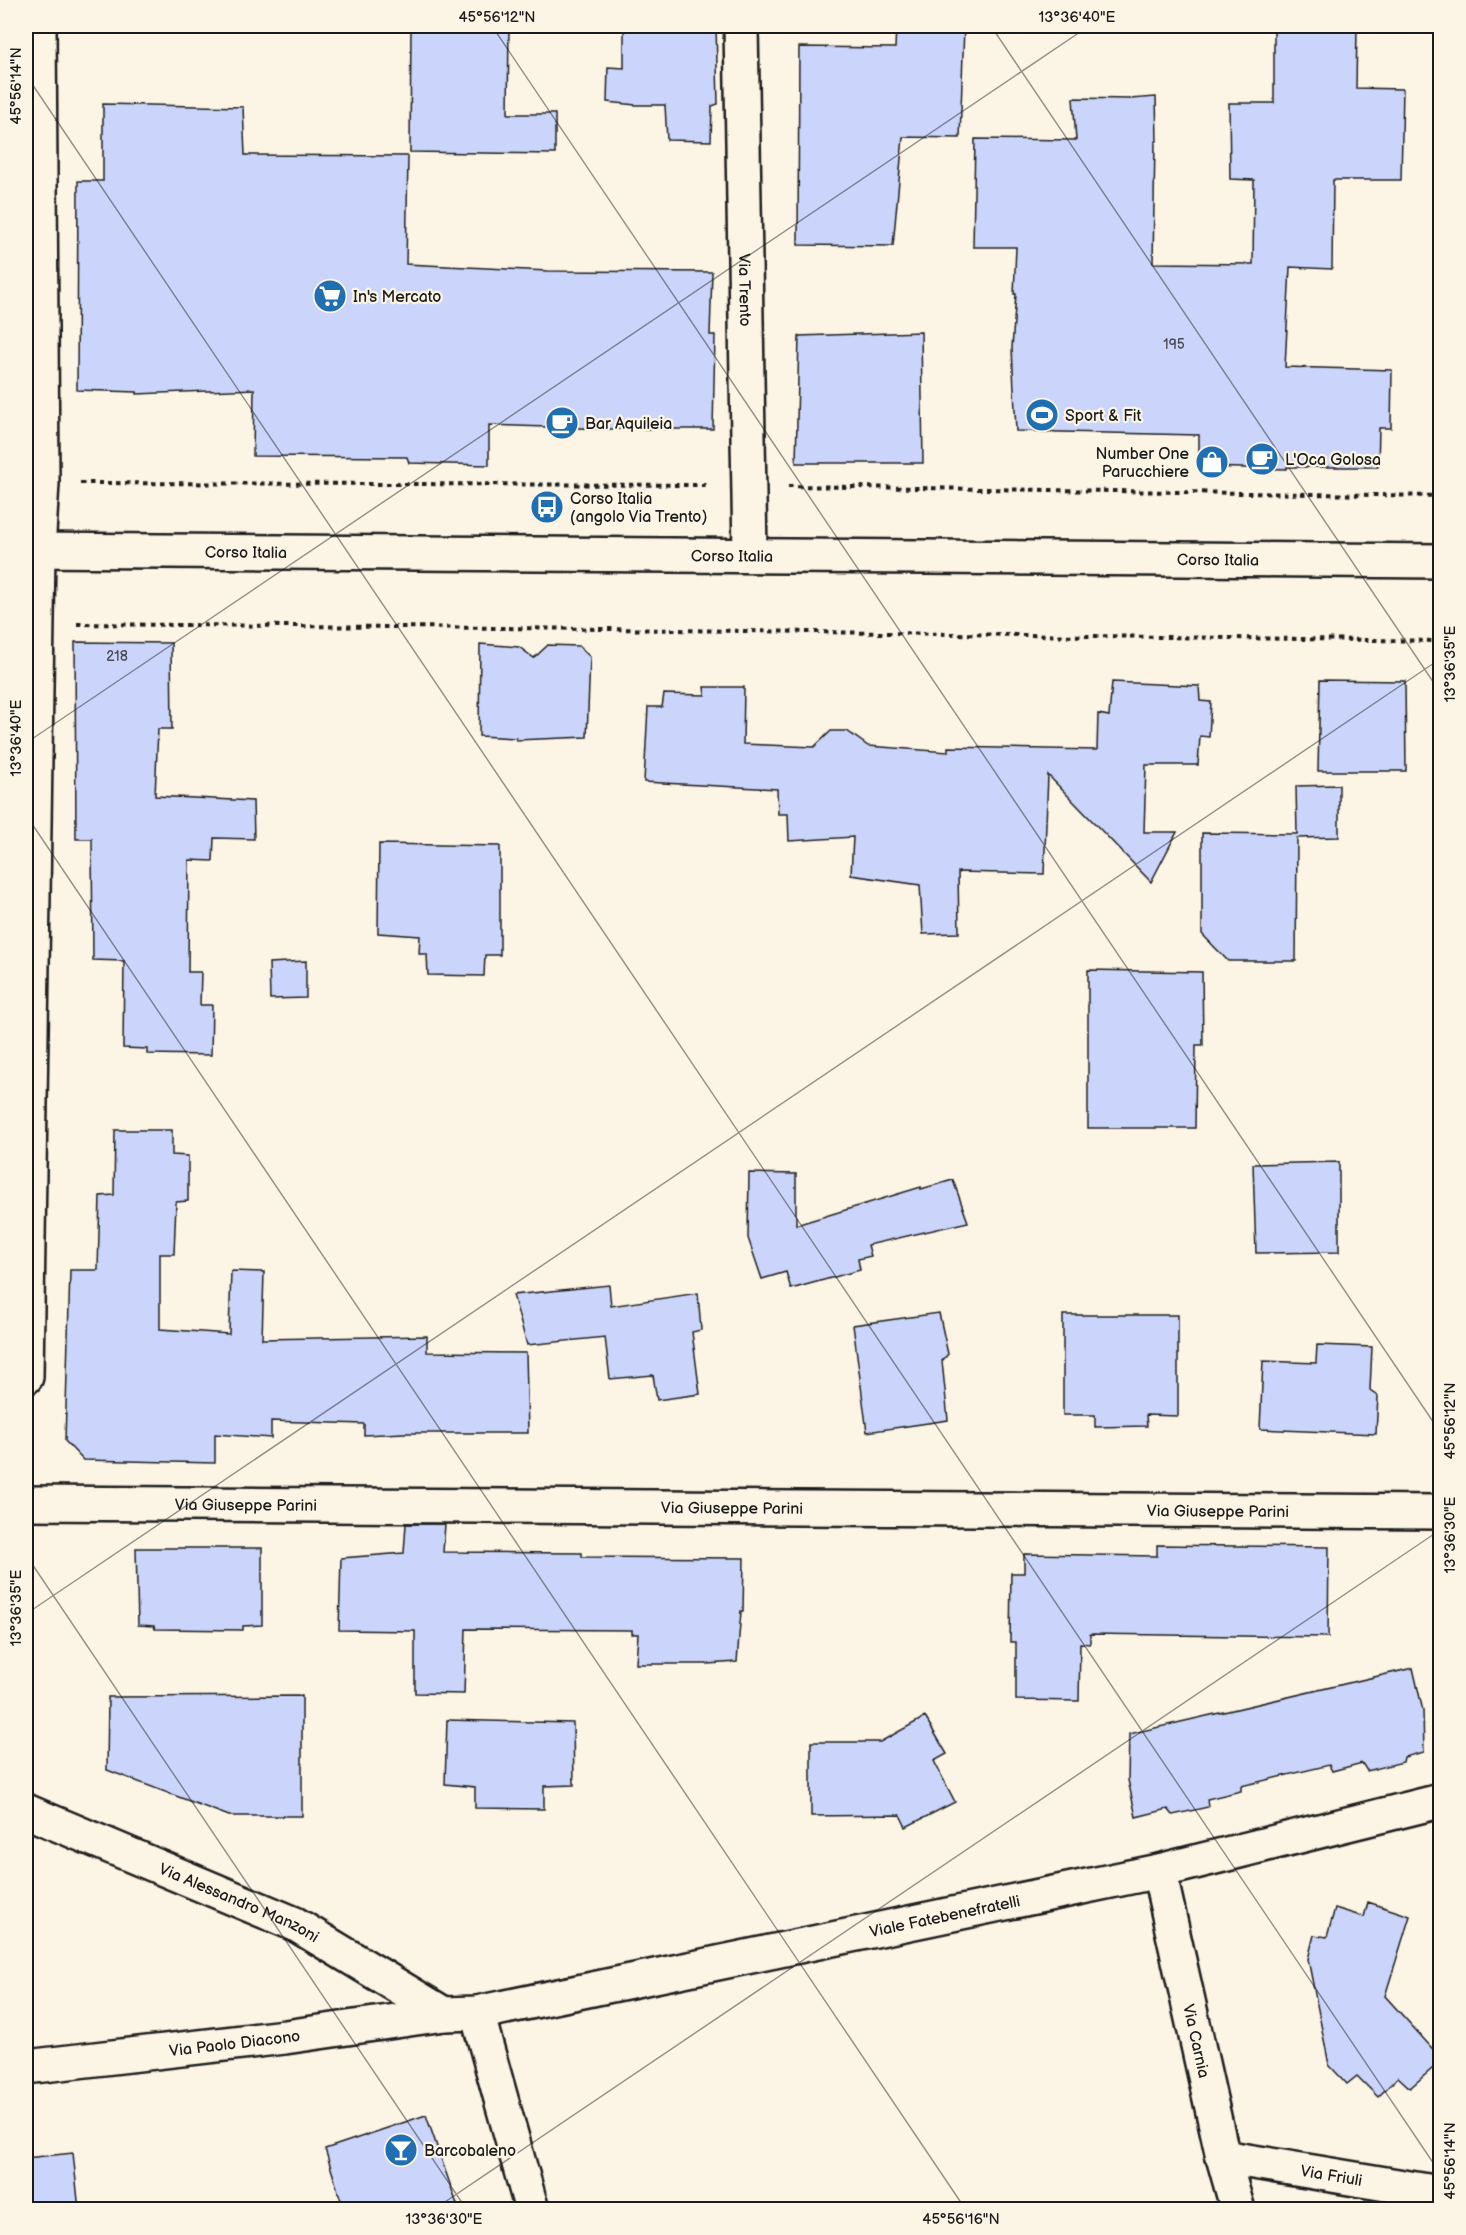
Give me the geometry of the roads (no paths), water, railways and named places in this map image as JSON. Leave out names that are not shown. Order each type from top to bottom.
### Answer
[{"type":"street","points":[[26,1377],[32,550],[42,483],[39,26]]},
{"type":"street","name":"Via Trento","points":[[741,26],[750,554]]},
{"type":"street","name":"Corso Italia","points":[[32,550],[1440,561]]},
{"type":"street","name":"Via Giuseppe Parini","points":[[26,1503],[1440,1512]]},
{"type":"street","name":"Viale Fatebenefratelli","points":[[444,2014],[477,2013],[1159,1871],[1440,1801]]},
{"type":"street","name":"Via Alessandro Manzoni","points":[[26,1811],[296,1924],[444,2014]]},
{"type":"street","name":"Via Carnia","points":[[1159,1871],[1223,2157],[1238,2210]]},
{"type":"street","points":[[477,2013],[532,2210]]},
{"type":"street","name":"Via Paolo Diacono","points":[[26,2067],[285,2037],[444,2014]]},
{"type":"street","name":"Via Friuli","points":[[1223,2157],[1440,2193]]},
{"type":"place","name":"In's Mercato","points":[[330,296]]},
{"type":"place","name":"Sport & Fit","points":[[1042,415]]},
{"type":"place","name":"Bar Aquileia","points":[[562,423]]},
{"type":"place","name":"L'Oca Golosa","points":[[1262,459]]},
{"type":"place","name":"Number One Parucchiere","points":[[1212,462]]},
{"type":"place","name":"Corso Italia (angolo Via Trento)","points":[[547,507]]},
{"type":"place","name":"Barcobaleno","points":[[401,2150]]}]
